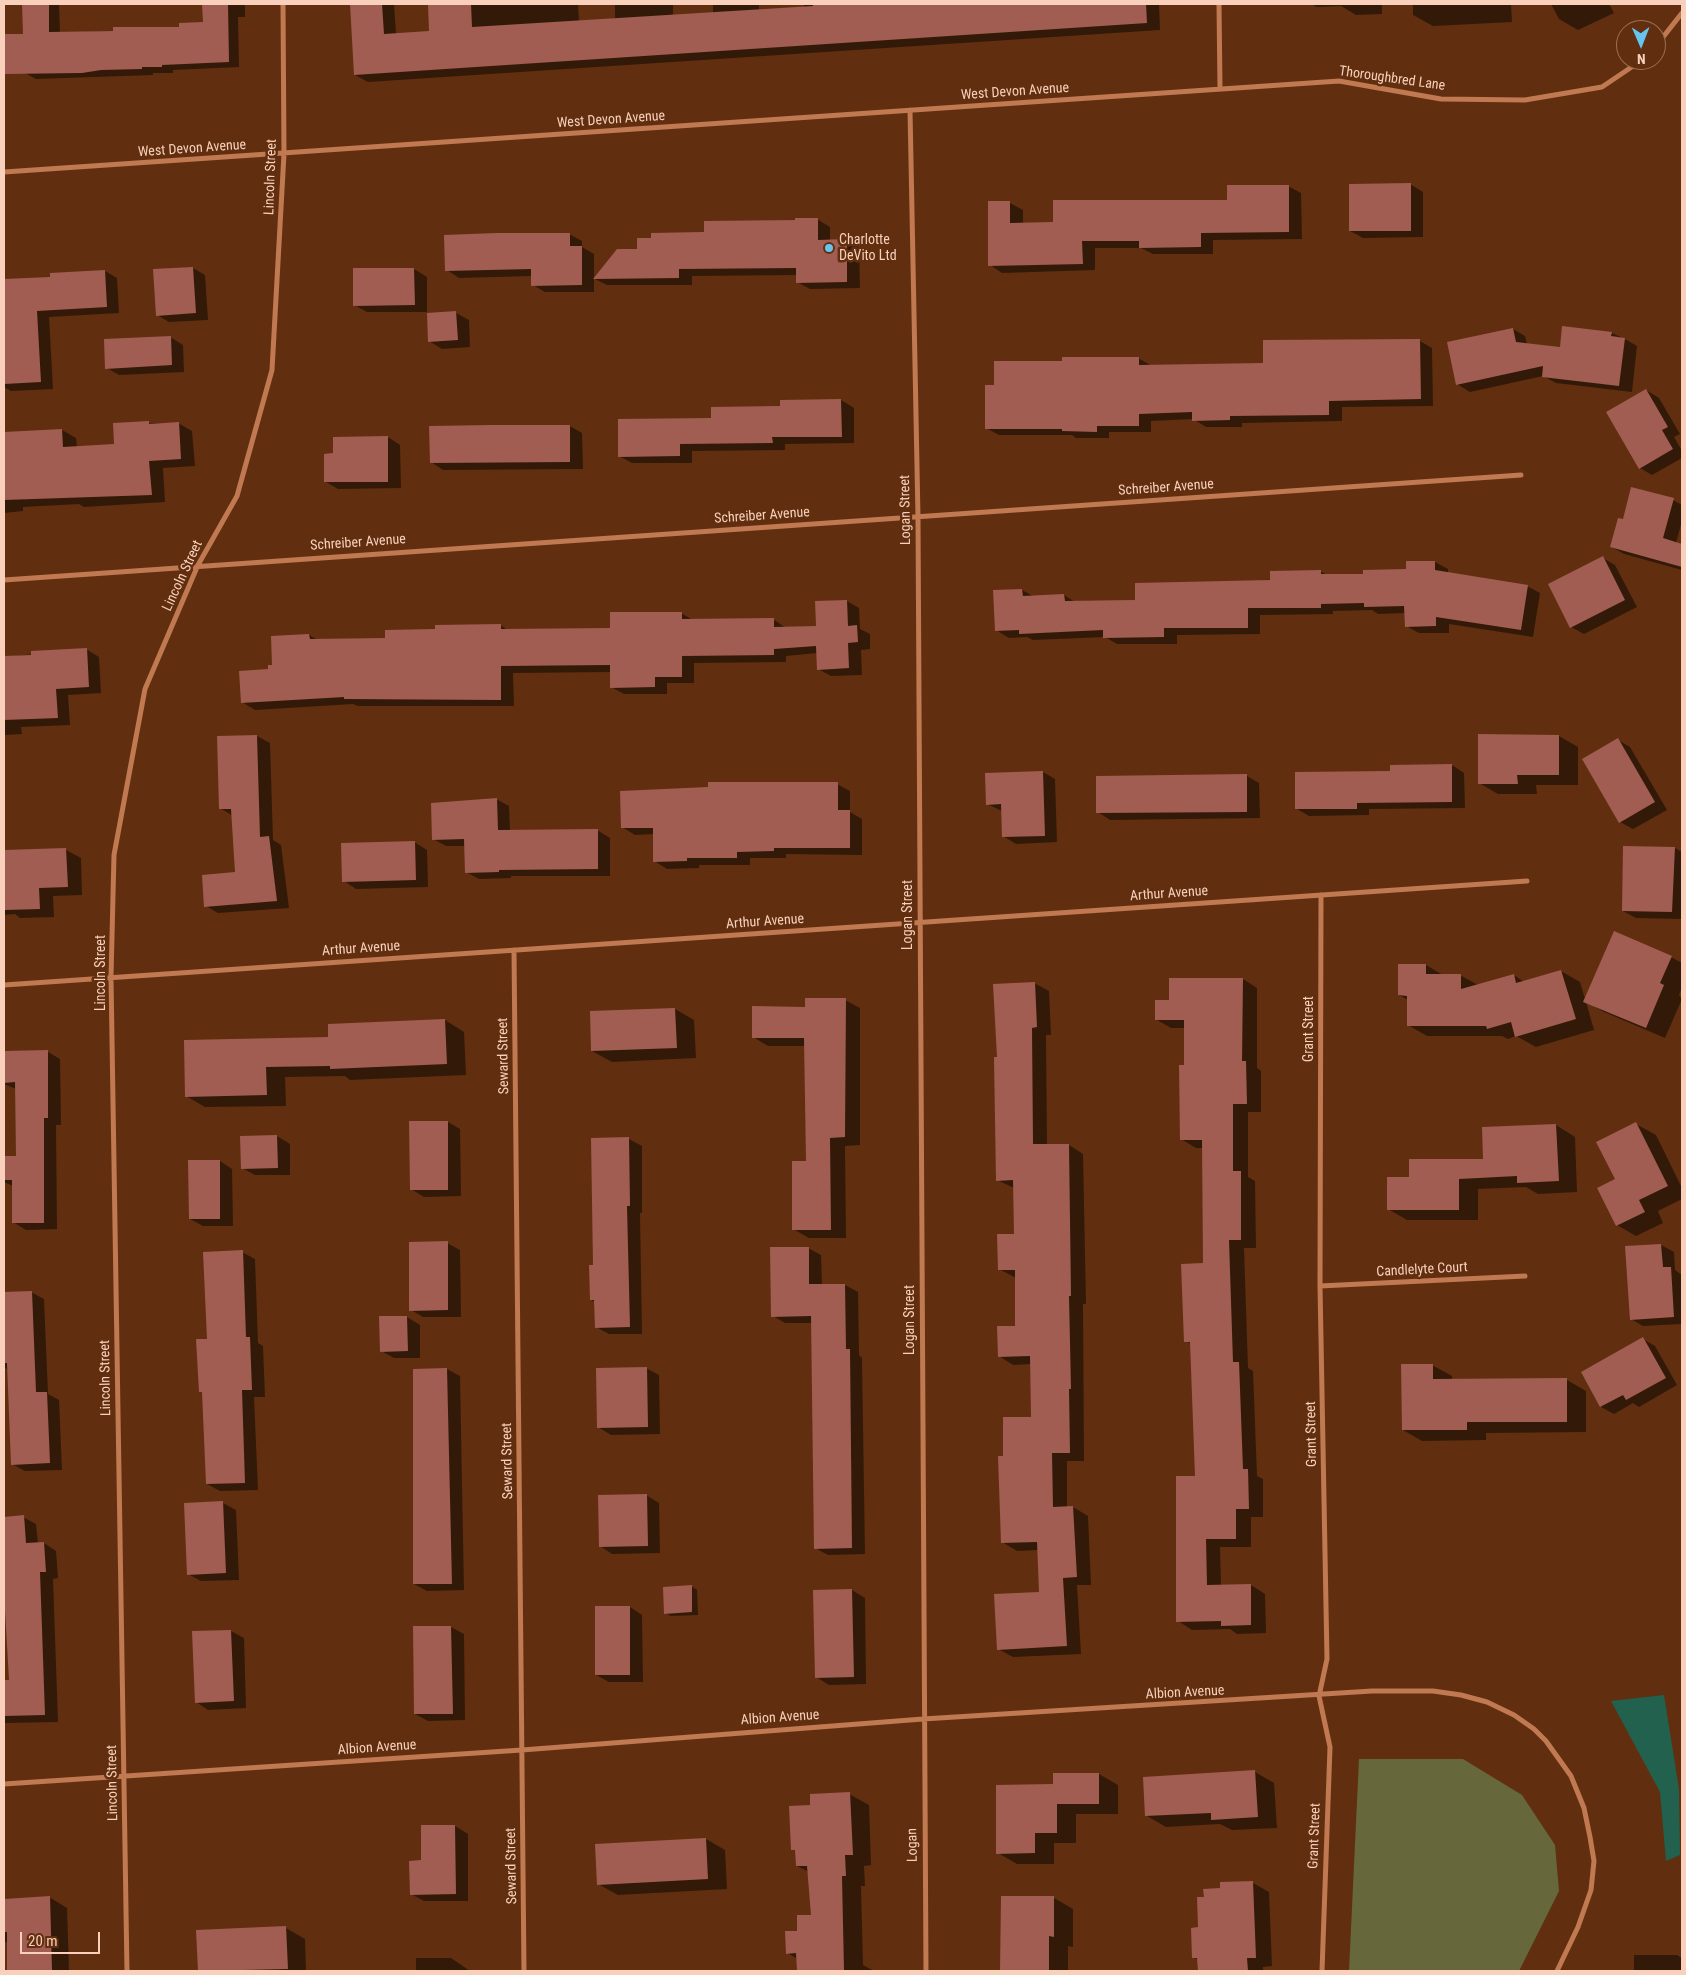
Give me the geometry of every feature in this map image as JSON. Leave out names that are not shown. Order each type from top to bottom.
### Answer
[{"type":"street","name":"Lincoln Street","points":[[127,1971],[111,977],[114,855],[145,689],[198,565],[238,496],[272,370],[284,154],[283,4]]},
{"type":"street","points":[[1219,4],[1220,90]]},
{"type":"street","points":[[1666,33],[1682,13]]},
{"type":"street","name":"Thoroughbred Lane","points":[[1220,90],[1340,81],[1441,99],[1525,100],[1602,87],[1627,70]]},
{"type":"street","name":"West Devon Avenue","points":[[4,172],[1220,90]]},
{"type":"street","name":"Logan Street","points":[[910,110],[918,516],[923,1719]]},
{"type":"street","name":"Schreiber Avenue","points":[[4,580],[198,565],[1522,475]]},
{"type":"street","name":"Arthur Avenue","points":[[4,984],[1527,881]]},
{"type":"street","name":"Grant Street","points":[[1321,895],[1320,1286],[1327,1658],[1319,1696],[1330,1747],[1322,1971]]},
{"type":"street","name":"Seward Street","points":[[514,950],[524,1971]]},
{"type":"street","name":"Candlelyte Court","points":[[1320,1286],[1525,1276]]},
{"type":"street","name":"Albion Avenue","points":[[4,1784],[522,1750],[923,1719],[1390,1691],[1433,1691],[1461,1695],[1488,1702],[1514,1715],[1534,1729],[1546,1741],[1571,1776],[1584,1808],[1594,1861],[1591,1890],[1578,1927],[1556,1971]]},
{"type":"street","name":"Logan","points":[[923,1719],[926,1971]]},
{"type":"shaded area","points":[[1664,1695],[1679,1789],[1680,1855],[1666,1861],[1660,1792],[1611,1701]]},
{"type":"shaded area","points":[[1359,1759],[1463,1759],[1522,1795],[1555,1845],[1559,1891],[1519,1971],[1349,1971]]},
{"type":"building","points":[[22,4],[49,4],[49,32],[113,31],[113,27],[179,27],[179,23],[203,22],[202,4],[228,4],[229,62],[162,65],[162,67],[142,67],[142,69],[101,70],[82,73],[4,74],[4,34],[23,34]]},
{"type":"building","points":[[350,4],[382,4],[384,34],[429,31],[428,4],[471,4],[472,27],[813,6],[813,4],[1146,4],[1147,23],[354,75]]},
{"type":"building","points":[[1411,183],[1411,231],[1349,231],[1349,184]]},
{"type":"building","points":[[1227,185],[1289,185],[1289,232],[1201,233],[1201,247],[1139,248],[1139,241],[1082,241],[1083,264],[988,266],[988,201],[1010,201],[1010,223],[1053,222],[1053,200],[1227,200]]},
{"type":"building","points":[[795,218],[818,218],[818,240],[847,239],[847,282],[796,283],[796,268],[679,269],[679,278],[593,279],[617,249],[637,249],[637,238],[651,238],[651,233],[704,232],[704,221],[795,220]]},
{"type":"building","points":[[570,233],[570,246],[582,246],[582,285],[531,286],[531,269],[445,271],[444,235]]},
{"type":"building","points":[[193,267],[196,313],[156,316],[153,269]]},
{"type":"building","points":[[353,268],[414,268],[415,305],[353,306]]},
{"type":"building","points":[[105,270],[107,307],[37,311],[41,382],[4,384],[4,279],[50,277],[50,273]]},
{"type":"building","points":[[456,311],[458,340],[428,342],[427,313]]},
{"type":"building","points":[[1562,326],[1612,332],[1611,336],[1625,338],[1619,386],[1542,377],[1543,366],[1456,385],[1447,342],[1513,328],[1516,342],[1560,347]]},
{"type":"building","points":[[171,336],[172,365],[105,369],[104,339]]},
{"type":"building","points":[[1420,339],[1421,399],[1329,401],[1329,415],[1230,416],[1230,420],[1192,421],[1192,412],[1139,414],[1139,426],[1097,426],[1097,432],[1062,431],[1062,429],[985,429],[985,385],[994,385],[994,361],[1062,361],[1062,357],[1139,357],[1139,365],[1263,363],[1263,340]]},
{"type":"building","points":[[1646,389],[1668,427],[1662,430],[1673,449],[1639,469],[1606,412]]},
{"type":"building","points":[[841,399],[842,437],[772,437],[773,443],[680,444],[680,456],[618,457],[618,419],[711,418],[711,407],[780,406],[780,400]]},
{"type":"building","points":[[149,421],[149,424],[179,422],[181,459],[149,461],[152,495],[4,500],[4,432],[62,429],[63,447],[114,444],[113,423]]},
{"type":"building","points":[[570,425],[570,462],[430,463],[429,426]]},
{"type":"building","points":[[388,436],[388,482],[324,482],[324,454],[333,453],[333,437]]},
{"type":"building","points":[[1631,487],[1674,498],[1663,538],[1682,544],[1682,567],[1610,547],[1618,518],[1623,519]]},
{"type":"building","points":[[1603,556],[1625,600],[1570,628],[1548,584]]},
{"type":"building","points":[[1406,561],[1435,561],[1435,570],[1528,585],[1521,630],[1436,617],[1436,626],[1405,627],[1404,606],[1364,607],[1364,603],[1321,604],[1321,608],[1248,608],[1248,628],[1164,628],[1164,637],[1103,638],[1103,630],[1019,634],[1019,630],[995,631],[993,590],[1022,589],[1023,596],[1064,594],[1065,601],[1135,600],[1135,583],[1270,580],[1270,571],[1321,570],[1321,574],[1363,574],[1363,570],[1406,569]]},
{"type":"building","points":[[847,600],[848,626],[857,625],[858,642],[848,643],[849,668],[817,670],[816,646],[774,649],[774,655],[682,656],[682,677],[655,677],[655,687],[610,688],[610,665],[501,666],[501,700],[344,699],[344,697],[241,703],[239,671],[268,669],[268,665],[272,665],[271,636],[309,634],[310,639],[385,638],[385,630],[435,629],[435,625],[501,624],[501,629],[610,628],[610,612],[682,612],[682,619],[774,618],[774,627],[816,626],[815,601]]},
{"type":"building","points":[[87,648],[89,687],[56,689],[58,718],[4,720],[4,656],[31,655],[31,651]]},
{"type":"building","points":[[1478,734],[1559,735],[1559,775],[1517,775],[1518,784],[1478,784]]},
{"type":"building","points":[[257,735],[260,837],[269,836],[277,901],[204,907],[202,875],[235,872],[231,809],[219,809],[217,736]]},
{"type":"building","points":[[1618,738],[1655,802],[1619,823],[1582,759]]},
{"type":"building","points":[[1452,764],[1452,802],[1357,803],[1357,809],[1295,809],[1295,772],[1390,771],[1390,765]]},
{"type":"building","points":[[1043,771],[1045,836],[1002,837],[1001,804],[986,805],[985,773]]},
{"type":"building","points":[[1247,774],[1247,812],[1096,813],[1096,776]]},
{"type":"building","points":[[708,782],[838,782],[838,810],[850,810],[850,848],[774,848],[774,851],[737,852],[737,858],[687,858],[687,861],[653,862],[653,828],[621,828],[620,791],[708,787]]},
{"type":"building","points":[[497,798],[498,830],[598,829],[598,869],[499,870],[499,872],[465,873],[464,839],[432,840],[431,803]]},
{"type":"building","points":[[415,841],[416,880],[342,882],[341,843]]},
{"type":"building","points":[[1623,846],[1675,847],[1672,912],[1622,911]]},
{"type":"building","points":[[66,848],[68,887],[39,888],[40,909],[5,910],[4,850]]},
{"type":"building","points":[[1614,931],[1672,956],[1660,983],[1664,985],[1646,1028],[1583,1002]]},
{"type":"building","points":[[1398,964],[1426,964],[1426,974],[1461,974],[1461,989],[1514,974],[1516,983],[1561,970],[1576,1019],[1515,1037],[1511,1022],[1487,1029],[1486,1026],[1407,1026],[1407,996],[1398,995]]},
{"type":"building","points":[[1169,978],[1243,978],[1242,1061],[1246,1061],[1247,1104],[1233,1104],[1233,1171],[1241,1171],[1241,1240],[1229,1240],[1233,1362],[1239,1362],[1243,1469],[1248,1469],[1249,1509],[1236,1509],[1236,1539],[1206,1539],[1207,1585],[1251,1584],[1251,1625],[1221,1626],[1221,1621],[1176,1622],[1176,1476],[1195,1476],[1190,1342],[1184,1342],[1181,1264],[1203,1263],[1202,1140],[1180,1140],[1179,1065],[1184,1065],[1184,1020],[1155,1020],[1155,1000],[1169,1000]]},
{"type":"building","points":[[1035,982],[1037,1027],[1032,1028],[1033,1144],[1069,1144],[1071,1296],[1069,1296],[1070,1453],[1052,1453],[1053,1507],[1073,1506],[1077,1577],[1063,1578],[1067,1646],[997,1650],[994,1594],[1039,1592],[1037,1542],[1001,1543],[998,1456],[1003,1456],[1003,1417],[1031,1417],[1030,1356],[998,1357],[997,1326],[1015,1326],[1015,1270],[998,1270],[997,1234],[1014,1234],[1013,1180],[996,1181],[994,1057],[997,1057],[993,984]]},
{"type":"building","points":[[805,998],[846,998],[845,1137],[830,1138],[831,1230],[792,1230],[792,1161],[806,1161],[804,1038],[752,1038],[752,1006],[805,1007]]},
{"type":"building","points":[[675,1008],[677,1048],[591,1051],[590,1011]]},
{"type":"building","points":[[445,1019],[447,1064],[330,1069],[330,1066],[266,1067],[267,1095],[185,1097],[184,1040],[328,1037],[328,1024]]},
{"type":"building","points":[[48,1050],[48,1118],[44,1118],[44,1223],[12,1223],[12,1180],[4,1180],[4,1156],[16,1156],[15,1082],[4,1083],[4,1051]]},
{"type":"building","points":[[409,1121],[448,1121],[448,1190],[410,1190]]},
{"type":"building","points":[[1636,1122],[1668,1186],[1639,1200],[1645,1212],[1616,1226],[1597,1188],[1615,1179],[1596,1142]]},
{"type":"building","points":[[1556,1124],[1559,1181],[1517,1183],[1517,1176],[1459,1179],[1459,1210],[1387,1210],[1387,1177],[1409,1177],[1409,1159],[1483,1159],[1482,1127]]},
{"type":"building","points":[[277,1135],[278,1168],[241,1169],[240,1136]]},
{"type":"building","points":[[629,1137],[630,1206],[627,1206],[630,1327],[595,1328],[594,1300],[590,1300],[589,1265],[593,1265],[591,1138]]},
{"type":"building","points":[[188,1160],[220,1160],[220,1219],[189,1219]]},
{"type":"building","points":[[448,1241],[448,1310],[409,1311],[409,1242]]},
{"type":"building","points":[[1661,1244],[1663,1267],[1671,1267],[1674,1317],[1630,1320],[1625,1246]]},
{"type":"building","points":[[770,1247],[809,1247],[809,1284],[845,1284],[846,1349],[850,1349],[852,1548],[814,1549],[811,1316],[771,1317]]},
{"type":"building","points":[[243,1250],[246,1337],[250,1337],[252,1390],[242,1390],[245,1483],[206,1484],[202,1392],[199,1392],[196,1339],[207,1339],[203,1252]]},
{"type":"building","points":[[32,1291],[36,1392],[47,1392],[50,1463],[11,1465],[7,1363],[4,1363],[4,1292]]},
{"type":"building","points":[[379,1316],[407,1316],[408,1351],[380,1352]]},
{"type":"building","points":[[1643,1337],[1666,1378],[1626,1400],[1623,1395],[1600,1407],[1581,1372]]},
{"type":"building","points":[[1401,1364],[1433,1364],[1433,1379],[1567,1378],[1567,1422],[1467,1422],[1467,1430],[1402,1430]]},
{"type":"building","points":[[647,1367],[648,1427],[597,1428],[596,1368]]},
{"type":"building","points":[[447,1368],[452,1584],[413,1584],[413,1369]]},
{"type":"building","points":[[647,1494],[648,1546],[599,1547],[598,1495]]},
{"type":"building","points":[[223,1501],[226,1573],[187,1575],[184,1503]]},
{"type":"building","points":[[24,1515],[26,1543],[44,1542],[46,1572],[40,1572],[45,1715],[4,1716],[4,1680],[9,1680],[4,1593],[4,1517]]},
{"type":"building","points":[[692,1585],[692,1612],[664,1614],[663,1587]]},
{"type":"building","points":[[852,1589],[854,1677],[815,1678],[813,1590]]},
{"type":"building","points":[[595,1606],[630,1606],[630,1675],[595,1675]]},
{"type":"building","points":[[413,1626],[451,1626],[453,1714],[414,1714]]},
{"type":"building","points":[[231,1630],[234,1701],[195,1703],[192,1631]]},
{"type":"building","points":[[1255,1770],[1258,1817],[1211,1820],[1211,1813],[1145,1816],[1143,1777]]},
{"type":"building","points":[[1053,1773],[1099,1773],[1099,1804],[1057,1804],[1057,1833],[1035,1833],[1035,1853],[996,1854],[996,1785],[1053,1784]]},
{"type":"building","points":[[850,1792],[853,1855],[845,1855],[846,1876],[842,1876],[844,1971],[797,1971],[796,1953],[786,1954],[785,1931],[797,1931],[797,1915],[811,1915],[807,1866],[796,1866],[795,1850],[791,1850],[789,1806],[810,1805],[810,1794]]},
{"type":"building","points":[[421,1825],[455,1825],[456,1894],[410,1895],[409,1861],[421,1860]]},
{"type":"building","points":[[706,1838],[708,1879],[597,1885],[595,1844]]},
{"type":"building","points":[[1253,1881],[1256,1958],[1247,1958],[1248,1971],[1198,1971],[1197,1958],[1192,1958],[1191,1928],[1198,1927],[1197,1897],[1204,1897],[1203,1889],[1220,1888],[1220,1882]]},
{"type":"building","points":[[50,1896],[52,1971],[7,1971],[7,1932],[4,1932],[4,1899]]},
{"type":"building","points":[[1001,1896],[1054,1896],[1054,1937],[1049,1936],[1049,1971],[1000,1971]]},
{"type":"building","points":[[286,1926],[288,1969],[198,1971],[196,1930]]},
{"type":"place","name":"Charlotte DeVito Ltd","points":[[829,248]]}]
